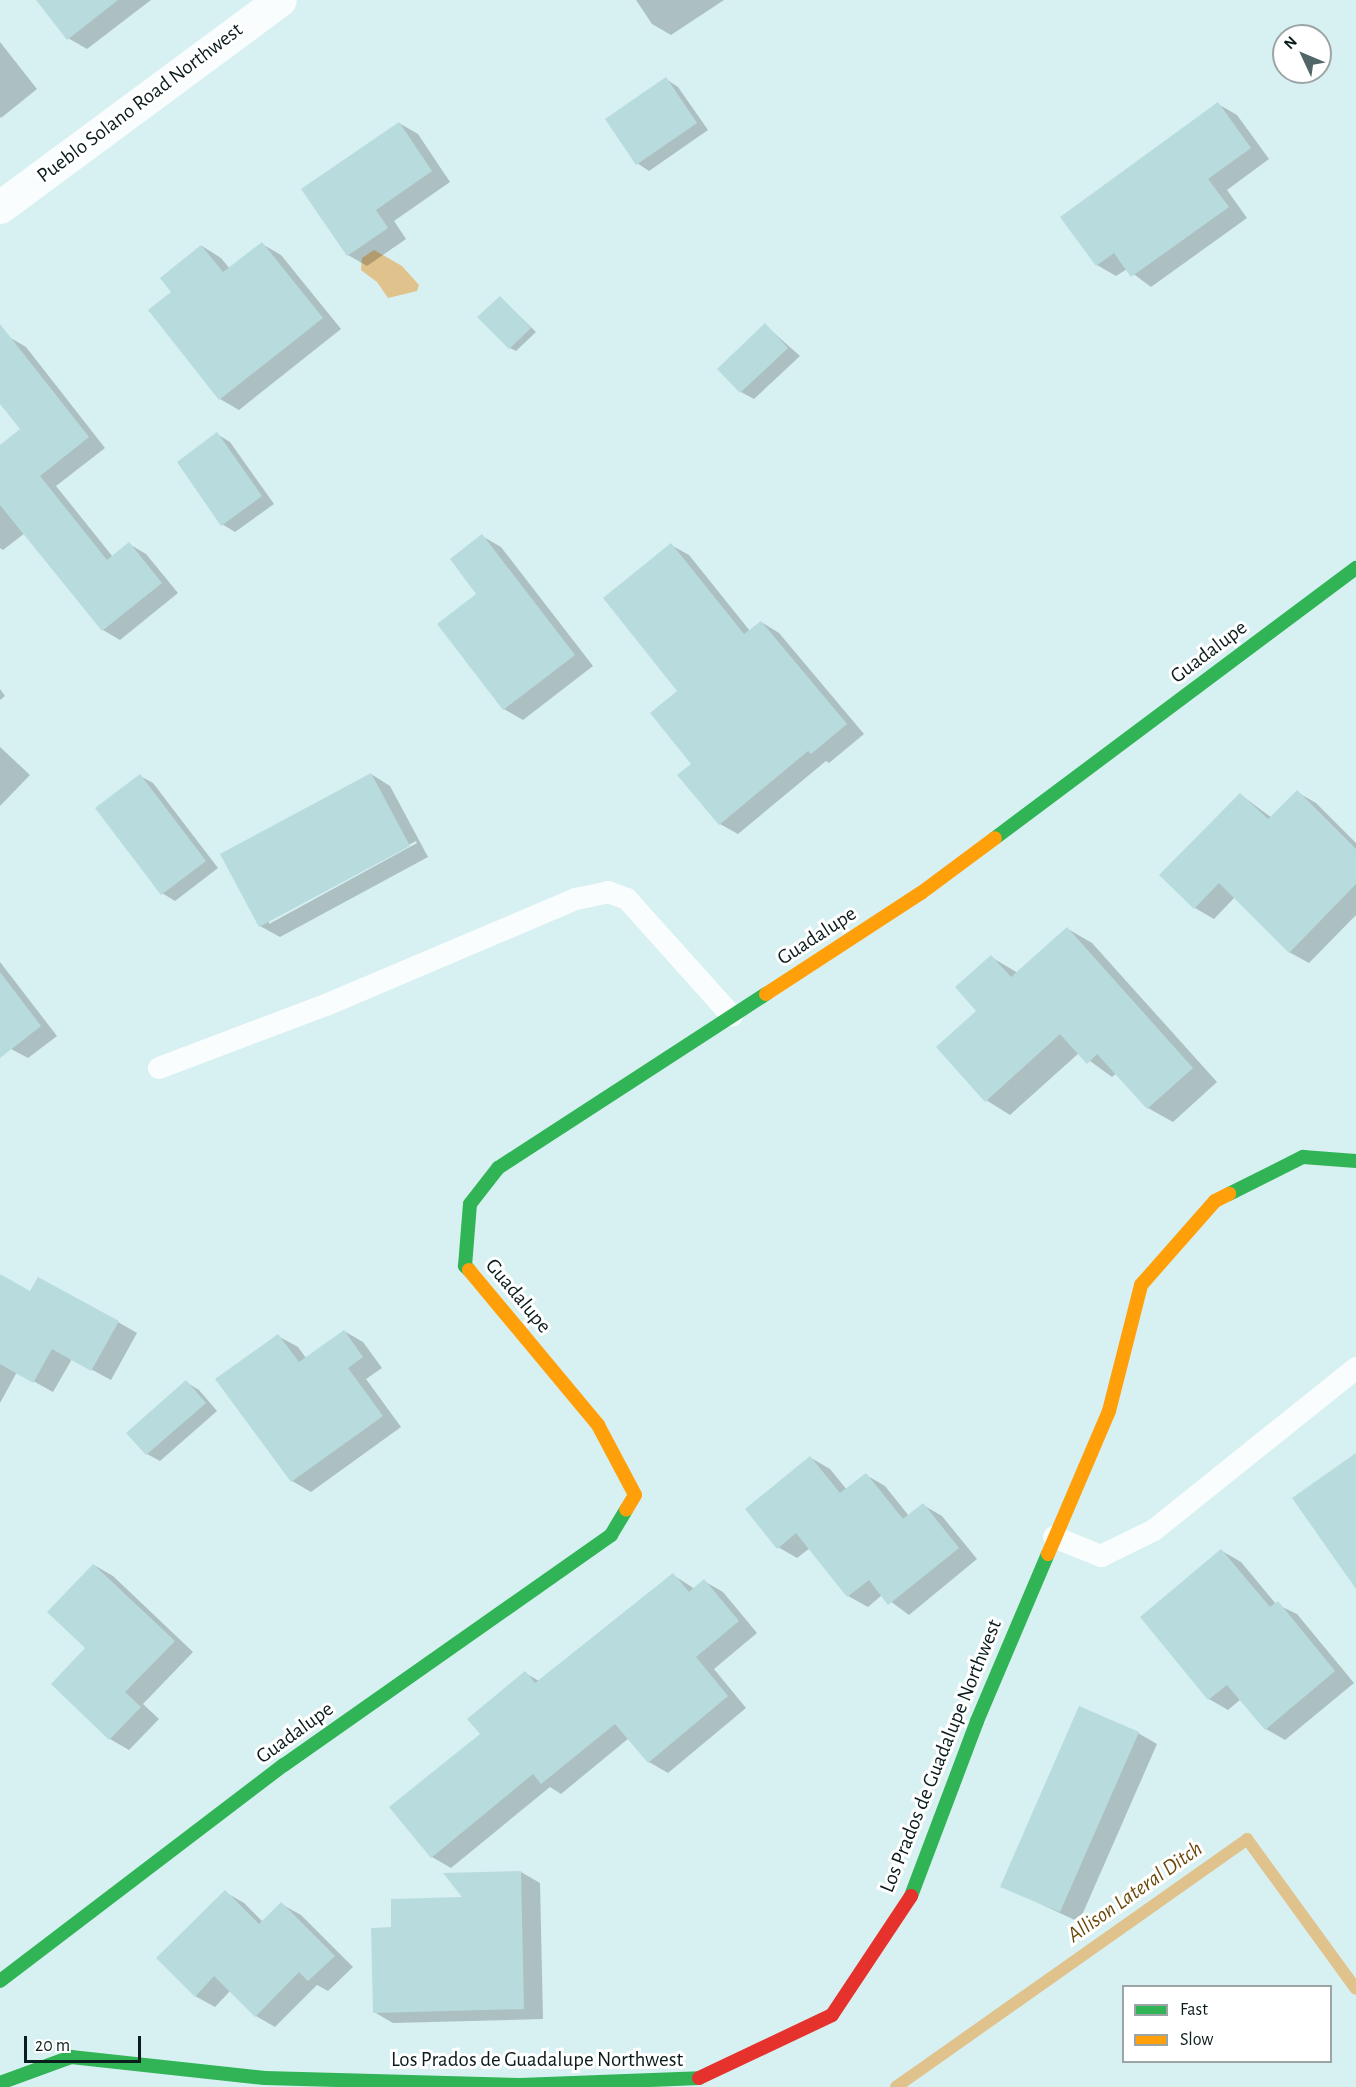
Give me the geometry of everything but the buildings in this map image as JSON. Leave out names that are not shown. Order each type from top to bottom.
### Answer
[{"type":"street","name":"Pueblo Solano Road Northwest","points":[[0,207],[280,0]]},
{"type":"street","name":"Guadalupe","points":[[0,1981],[284,1765],[611,1535],[635,1495],[598,1425],[465,1266],[470,1204],[498,1168],[921,893],[1356,568]]},
{"type":"street","name":"Los Prados de Guadalupe Northwest","points":[[0,2083],[71,2057],[265,2078],[520,2085],[695,2080],[832,2015],[912,1893],[1054,1537],[1109,1411],[1141,1285],[1215,1201],[1304,1156],[1356,1161]]},
{"type":"lane","points":[[159,1068],[326,1005],[576,899],[608,892],[627,899],[732,1016]]},
{"type":"lane","points":[[1054,1537],[1101,1556],[1154,1530],[1356,1368]]},
{"type":"shaded area","points":[[374,250],[402,266],[419,285],[417,291],[388,298],[377,282],[361,270],[362,258]]},
{"type":"waterway","name":"Allison Lateral Ditch","points":[[896,2087],[1247,1839],[1356,1989]]},
{"type":"traffic: fast","points":[[995,838],[1356,568]]},
{"type":"traffic: fast","points":[[469,1270],[465,1266],[470,1204],[498,1168],[766,994]]},
{"type":"traffic: fast","points":[[1229,1194],[1303,1157],[1356,1161]]},
{"type":"traffic: fast","points":[[0,1981],[284,1765],[611,1535],[626,1510]]},
{"type":"traffic: fast","points":[[911,1896],[977,1721],[1048,1554]]},
{"type":"traffic: fast","points":[[0,2083],[71,2057],[265,2078],[520,2085],[699,2078]]},
{"type":"traffic: slow","points":[[766,994],[921,893],[995,838]]},
{"type":"traffic: slow","points":[[1048,1554],[1109,1411],[1141,1285],[1215,1201],[1229,1194]]},
{"type":"traffic: slow","points":[[469,1270],[598,1425],[635,1495],[626,1510]]},
{"type":"traffic: jam","points":[[699,2078],[832,2015],[911,1896]]}]
